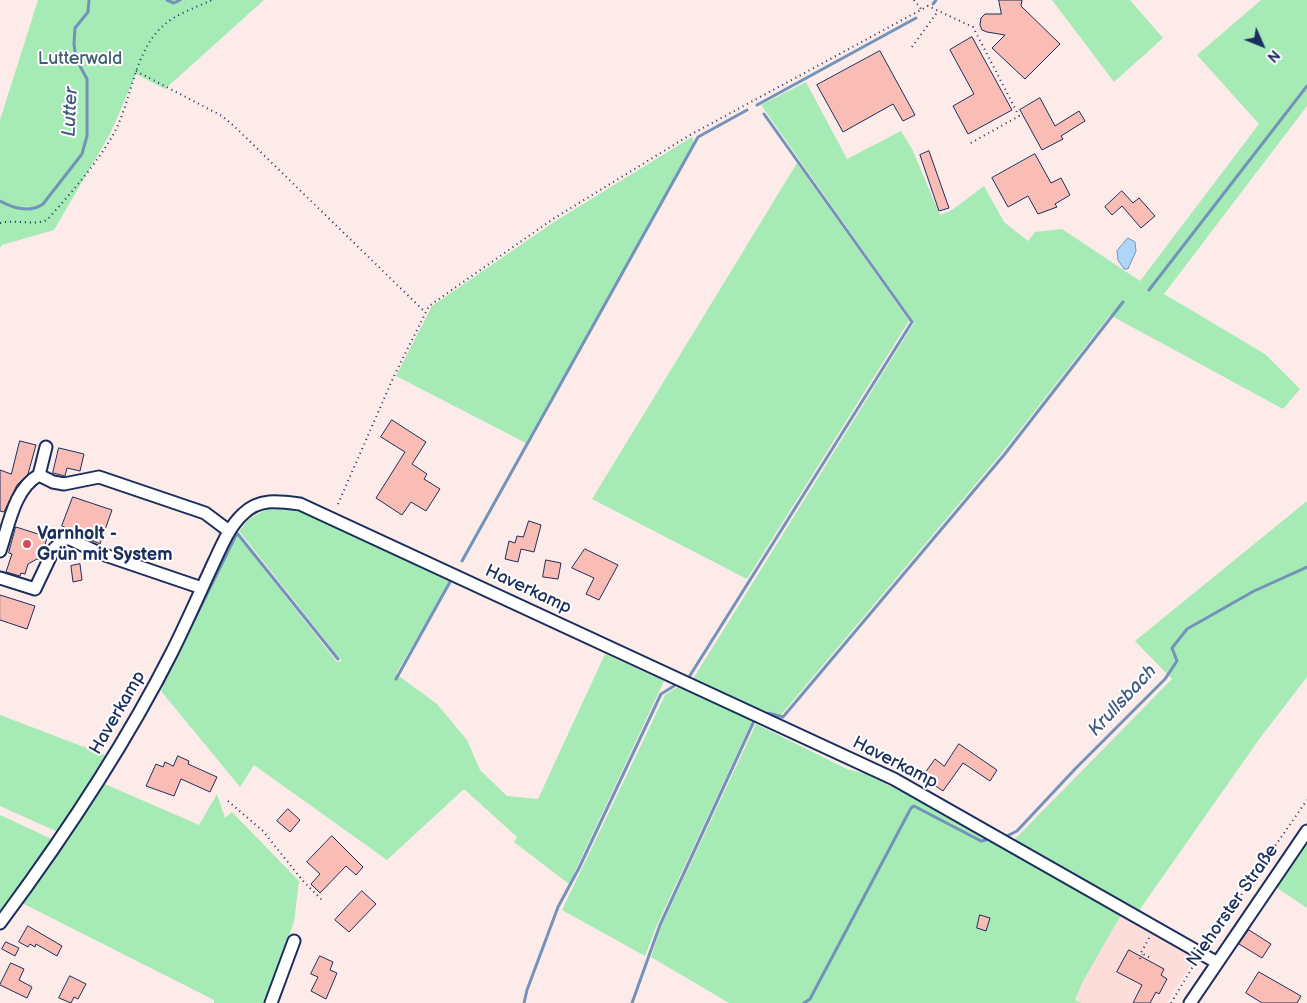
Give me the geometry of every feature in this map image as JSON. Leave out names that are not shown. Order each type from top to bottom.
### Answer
[{"type":"street","points":[[0,551],[5,519],[28,481],[39,475],[46,447]]},
{"type":"street","points":[[39,475],[53,482],[64,484],[99,476],[205,513],[229,530]]},
{"type":"street","name":"Haverkamp","points":[[0,923],[62,839],[102,777],[172,651],[229,530],[243,513],[257,504],[272,500],[300,504],[894,779],[1216,962]]},
{"type":"street","points":[[0,578],[35,589],[58,543],[64,539],[70,539],[98,552],[202,588]]},
{"type":"street","name":"Niehorster Straße","points":[[1190,1003],[1307,830]]},
{"type":"street","points":[[271,1003],[294,940]]},
{"type":"path","points":[[0,224],[12,221],[40,223],[47,220],[84,177],[113,134],[130,96],[141,56],[150,41],[165,23],[212,0]]},
{"type":"path","points":[[914,0],[921,10]]},
{"type":"path","points":[[338,504],[394,376],[428,306],[553,219],[690,135],[928,6],[973,27],[1019,116],[969,144]]},
{"type":"path","points":[[912,47],[938,10]]},
{"type":"path","points":[[136,71],[222,116],[234,126],[425,312]]},
{"type":"path","points":[[1171,1003],[1201,953],[1307,800]]},
{"type":"path","points":[[228,801],[263,831],[302,881],[323,901]]},
{"type":"path","points":[[1140,959],[1141,952],[1155,927]]},
{"type":"path","points":[[1142,954],[1149,957]]},
{"type":"shaded area","points":[[1121,915],[1195,958],[1167,1003],[1082,1003],[1075,1000],[1083,981]]},
{"type":"green space","name":"Lutterwald","points":[[38,0],[264,0],[165,89],[136,74],[110,134],[54,230],[2,245],[0,248],[0,120]]},
{"type":"green space","points":[[1052,0],[1130,0],[1163,38],[1114,82]]},
{"type":"green space","points":[[1261,0],[1307,0],[1307,106],[1164,294],[1265,354],[1300,389],[1283,409],[1110,315],[1001,454],[780,716],[768,711],[764,713],[693,679],[914,323],[761,105],[806,82],[847,159],[901,131],[912,149],[940,215],[952,210],[984,186],[1004,222],[1028,241],[1035,232],[1062,229],[1140,281],[1259,124],[1197,55]]},
{"type":"green space","points":[[692,137],[694,143],[526,443],[396,376],[432,306],[554,222]]},
{"type":"green space","points":[[797,163],[909,321],[747,579],[592,499]]},
{"type":"green space","points":[[1307,501],[1307,677],[1260,738],[1138,912],[1013,841],[1172,679],[1135,641]]},
{"type":"green space","points":[[272,506],[297,509],[450,581],[396,674],[437,704],[467,740],[480,770],[507,796],[538,799],[605,654],[664,681],[569,884],[514,842],[517,837],[464,789],[387,860],[254,765],[240,787],[161,691],[237,535],[337,662],[342,661],[239,531],[249,519]]},
{"type":"green space","points":[[679,686],[752,721],[657,925],[645,956],[562,910],[665,695]]},
{"type":"green space","points":[[0,715],[105,755],[60,833],[0,806]]},
{"type":"green space","points":[[756,724],[847,769],[866,774],[907,794],[1121,915],[1083,981],[1075,1000],[1082,1003],[729,1003],[651,957],[661,927]]},
{"type":"green space","points":[[105,784],[199,825],[217,794],[225,818],[232,812],[299,881],[294,922],[264,1003],[214,1003],[214,1000],[22,903],[68,841]]},
{"type":"green space","points":[[0,815],[54,840],[0,913]]},
{"type":"green space","points":[[1307,843],[1307,908],[1276,887]]},
{"type":"water","points":[[1128,238],[1135,242],[1136,251],[1128,269],[1124,269],[1118,260],[1117,251]]},
{"type":"building","points":[[999,0],[1022,0],[1021,6],[1060,44],[1025,79],[992,48],[1005,35],[982,30],[980,25],[981,18],[985,14],[1001,14]]},
{"type":"building","points":[[972,37],[1012,110],[968,134],[953,106],[974,94],[950,50]]},
{"type":"building","points":[[880,51],[915,115],[903,121],[893,104],[843,132],[817,85]]},
{"type":"building","points":[[1040,98],[1055,126],[1079,111],[1085,121],[1061,136],[1063,139],[1042,150],[1020,110]]},
{"type":"building","points":[[929,151],[949,208],[939,211],[920,155]]},
{"type":"building","points":[[1035,154],[1051,183],[1061,178],[1070,195],[1055,204],[1057,207],[1038,214],[1028,196],[1008,207],[992,178]]},
{"type":"building","points":[[1122,191],[1133,203],[1139,198],[1155,216],[1141,228],[1122,206],[1112,215],[1105,207]]},
{"type":"building","points":[[392,420],[426,442],[412,464],[427,474],[424,479],[440,489],[426,511],[411,502],[402,515],[376,498],[405,452],[381,437]]},
{"type":"building","points":[[20,441],[36,445],[28,474],[17,485],[4,512],[0,511],[0,470],[11,474]]},
{"type":"building","points":[[59,448],[84,454],[80,471],[67,468],[65,476],[53,473]]},
{"type":"building","points":[[73,497],[112,510],[100,544],[62,526]]},
{"type":"building","points":[[529,521],[541,525],[534,552],[521,549],[518,562],[505,559],[509,541],[515,543],[517,536],[523,537]]},
{"type":"building","points":[[16,527],[38,534],[40,529],[49,532],[40,560],[37,559],[28,564],[25,574],[21,573],[20,576],[6,572],[12,554],[9,553]]},
{"type":"building","points":[[585,549],[618,565],[599,600],[586,594],[594,578],[572,568]]},
{"type":"building","points":[[546,560],[561,563],[558,579],[543,577]]},
{"type":"building","points":[[80,564],[82,580],[73,582],[71,566]]},
{"type":"building","points":[[0,595],[35,606],[27,629],[0,620]]},
{"type":"building","points":[[959,744],[997,770],[990,781],[963,763],[943,791],[922,777],[935,759],[944,766]]},
{"type":"building","points":[[178,756],[189,761],[188,764],[217,777],[210,792],[181,779],[174,796],[146,786],[156,764],[163,767],[165,762],[173,766]]},
{"type":"building","points":[[288,809],[300,820],[290,832],[277,821]]},
{"type":"building","points":[[332,836],[363,867],[356,875],[346,866],[320,893],[311,884],[320,874],[307,862]]},
{"type":"building","points":[[362,891],[376,904],[349,932],[335,920]]},
{"type":"building","points":[[980,915],[990,918],[986,931],[977,928]]},
{"type":"building","points":[[28,926],[62,946],[57,956],[36,944],[35,947],[30,944],[28,947],[19,942]]},
{"type":"building","points":[[1249,930],[1271,944],[1262,958],[1239,944]]},
{"type":"building","points":[[6,942],[19,948],[15,956],[2,949]]},
{"type":"building","points":[[1129,950],[1164,969],[1161,975],[1167,979],[1159,994],[1156,992],[1150,1003],[1133,1003],[1142,985],[1117,972]]},
{"type":"building","points":[[320,956],[333,962],[330,970],[337,973],[326,999],[311,991],[318,977],[311,974]]},
{"type":"building","points":[[11,963],[24,969],[19,980],[32,987],[27,998],[0,985]]},
{"type":"building","points":[[1259,972],[1301,996],[1297,1003],[1262,1003],[1246,993]]},
{"type":"building","points":[[70,976],[86,984],[78,999],[74,997],[71,1003],[59,998]]},
{"type":"waterway","name":"Lutter","points":[[0,201],[10,206],[27,209],[38,207],[43,204],[82,154],[87,136],[87,79],[76,59],[74,44],[75,28],[88,12],[89,0]]},
{"type":"waterway","name":"Lutter","points":[[167,0],[174,3],[180,0]]},
{"type":"waterway","points":[[933,4],[936,0]]},
{"type":"waterway","points":[[757,105],[916,18]]},
{"type":"waterway","points":[[1149,290],[1307,86]]},
{"type":"waterway","points":[[462,561],[698,137],[747,110]]},
{"type":"waterway","points":[[689,677],[912,322],[764,114]]},
{"type":"waterway","points":[[768,713],[783,717],[1004,455],[1123,302]]},
{"type":"waterway","points":[[162,685],[237,533],[338,659]]},
{"type":"waterway","name":"Krullsbach","points":[[1007,836],[1017,831],[1075,769],[1165,679],[1177,661],[1172,648],[1187,629],[1254,591],[1307,567]]},
{"type":"waterway","points":[[396,679],[450,582]]},
{"type":"waterway","points":[[524,1003],[527,990],[558,907],[579,868],[661,694],[674,686]]},
{"type":"waterway","points":[[632,1003],[660,925],[754,721]]},
{"type":"waterway","name":"Krullsbach","points":[[804,1003],[810,999],[911,808],[914,806],[981,841],[986,840]]},
{"type":"place","name":"Varnholt - Grün mit System","points":[[27,544]]}]
